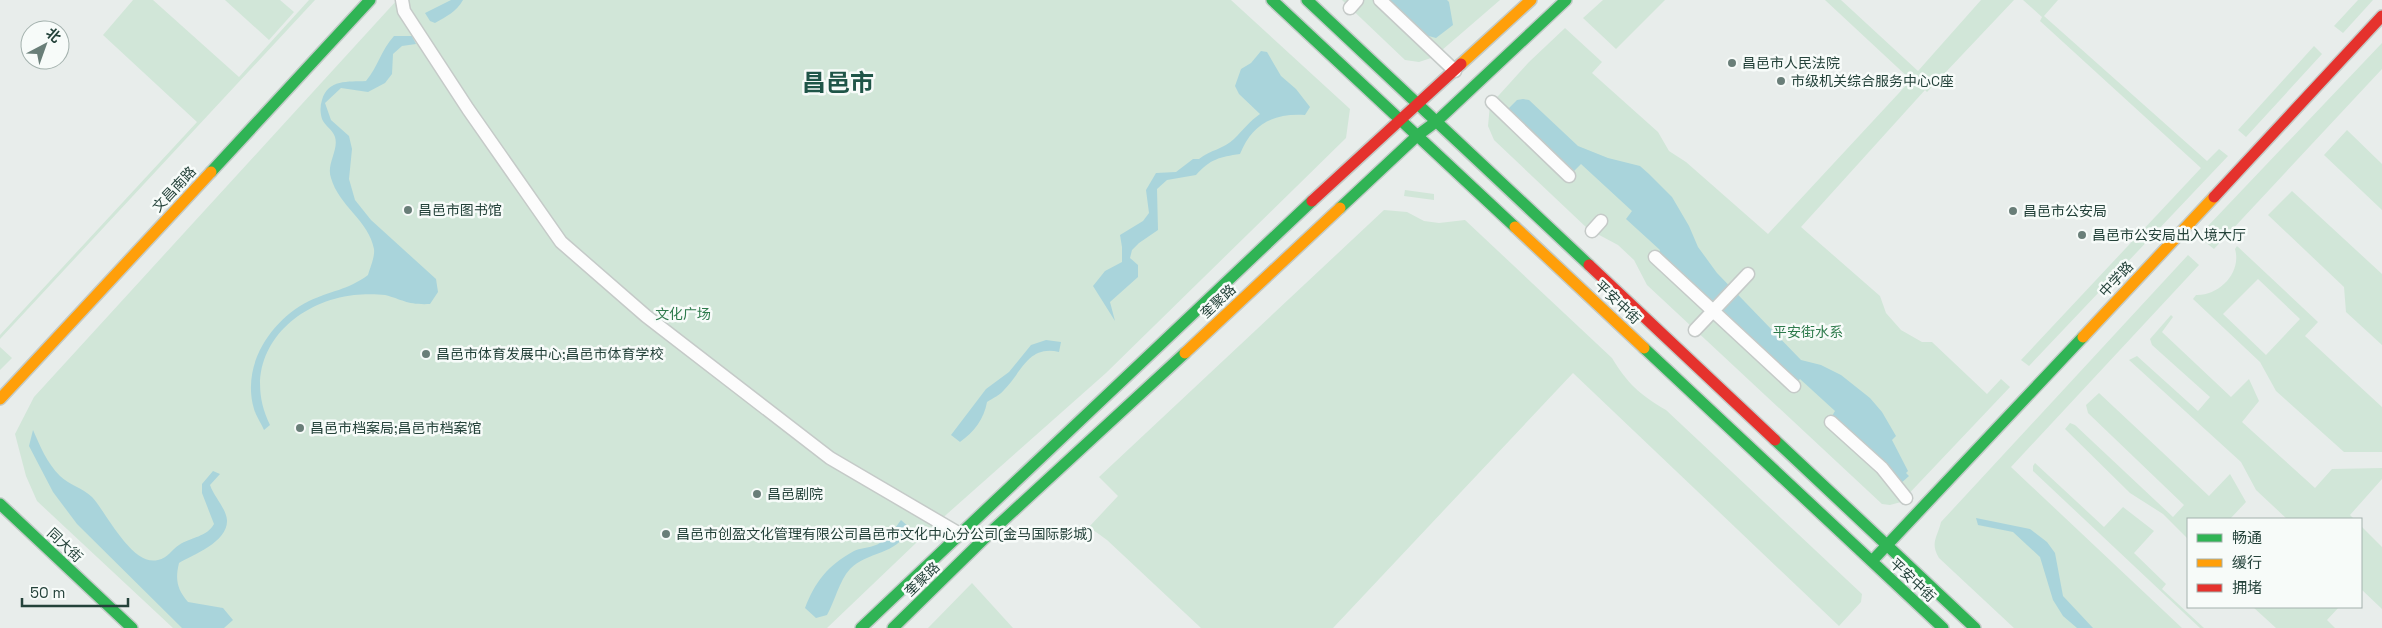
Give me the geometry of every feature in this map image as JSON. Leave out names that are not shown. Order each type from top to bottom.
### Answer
[{"type":"main road","name":"文昌南路","points":[[0,399],[370,0]]},
{"type":"main road","name":"平安中街","points":[[1272,0],[1943,628]]},
{"type":"main road","name":"平安中街","points":[[1307,0],[1975,628]]},
{"type":"main road","name":"奎聚路","points":[[861,628],[958,533],[1246,261],[1401,122],[1531,0]]},
{"type":"main road","name":"奎聚路","points":[[893,628],[995,528],[1033,495],[1418,135],[1437,121],[1566,0]]},
{"type":"main road","name":"中学路","points":[[1872,561],[2382,16]]},
{"type":"main road","name":"同大街","points":[[0,504],[132,628]]},
{"type":"street","points":[[402,0],[404,11],[468,109],[561,242],[646,316],[830,458],[958,533]]},
{"type":"street","points":[[1380,0],[1455,71]]},
{"type":"street","points":[[1492,102],[1569,176]]},
{"type":"street","points":[[1592,231],[1601,220]]},
{"type":"street","points":[[1656,257],[1794,386]]},
{"type":"street","points":[[1695,330],[1748,274]]},
{"type":"street","points":[[1831,422],[1882,468],[1906,498]]},
{"type":"green space","points":[[133,0],[153,0],[239,77],[309,0],[315,0],[0,339],[0,335],[197,122],[103,35]]},
{"type":"green space","points":[[225,0],[280,0],[294,12],[269,40]]},
{"type":"green space","name":"文化广场","points":[[397,0],[1231,0],[1350,109],[1346,138],[1106,373],[938,522],[827,628],[173,628],[37,501],[26,476],[15,434],[34,397]]},
{"type":"green space","points":[[1342,0],[1500,0],[1434,57],[1419,62],[1405,60]]},
{"type":"green space","points":[[1603,0],[1665,0],[1616,49],[1583,18]]},
{"type":"green space","name":"平安街水系","points":[[1825,0],[1841,0],[1918,71],[1981,0],[2014,0],[1927,92],[1925,90],[1801,227],[1880,296],[1886,313],[1901,330],[1922,342],[1932,342],[1987,394],[2001,379],[2010,387],[1901,502],[1890,505],[1882,504],[1647,285],[1634,260],[1618,245],[1588,229],[1494,140],[1488,126],[1490,105],[1529,62],[1565,28],[1602,62],[1592,73],[1658,132],[1669,151],[1686,162],[1768,234],[1911,80]]},
{"type":"green space","points":[[2023,0],[2058,0],[2044,16],[2207,161],[2219,149],[2228,156],[2029,366],[2021,360],[2201,168],[2040,21],[2042,17]]},
{"type":"green space","points":[[2358,0],[2373,0],[2343,33],[2334,26]]},
{"type":"green space","points":[[2382,43],[2382,69],[2214,249],[2205,242],[2207,227]]},
{"type":"green space","points":[[2314,46],[2322,54],[2246,137],[2238,130]]},
{"type":"green space","points":[[2347,130],[2382,164],[2382,210],[2324,155]]},
{"type":"green space","points":[[1405,190],[1434,194],[1434,200],[1404,196]]},
{"type":"green space","points":[[2292,191],[2382,274],[2382,345],[2346,312],[2344,287],[2268,215]]},
{"type":"green space","points":[[1384,210],[1407,212],[1424,221],[1439,223],[1465,220],[1612,358],[1623,375],[1635,388],[1666,410],[1862,594],[1861,602],[1839,626],[1573,373],[1333,628],[1201,628],[1107,540],[1089,527],[1118,496],[1099,477]]},
{"type":"green space","points":[[2237,246],[2318,322],[2305,336],[2382,407],[2382,452],[2344,452],[2276,391],[2260,362],[2193,299],[2196,295],[2213,292],[2227,281],[2235,266],[2235,249]],"holes":[[[2258,279],[2300,319],[2266,355],[2223,314]]]},
{"type":"green space","points":[[2188,255],[2199,265],[2011,467],[2182,628],[2014,628],[1939,558],[1936,553],[1935,544],[1941,522]]},
{"type":"green space","points":[[2171,315],[2173,317],[2162,332],[2231,397],[2249,379],[2259,401],[2242,422],[2315,488],[2332,469],[2382,468],[2382,479],[2350,515],[2353,518],[2286,518],[2256,490],[2241,462],[2129,360],[2137,356],[2198,411],[2210,397],[2152,345],[2150,339]]},
{"type":"green space","points":[[0,347],[12,358],[0,370]]},
{"type":"green space","points":[[2099,393],[2209,496],[2230,474],[2246,502],[2231,518],[2187,518],[2187,538],[2163,514],[2130,493],[2065,429],[2070,423],[2075,425],[2173,517],[2184,505],[2088,413],[2086,405]]},
{"type":"green space","points":[[2035,463],[2104,527],[2123,507],[2154,531],[2134,553],[2166,584],[2162,589],[2204,628],[2200,628],[2033,471]]},
{"type":"green space","points":[[2362,527],[2382,547],[2382,609],[2362,590]]},
{"type":"green space","points":[[972,583],[1013,628],[928,628]]},
{"type":"green space","points":[[2254,608],[2338,608],[2327,620],[2335,628],[2276,628]]},
{"type":"water","points":[[451,0],[463,0],[447,16],[435,23],[430,21],[425,13]]},
{"type":"water","points":[[1387,0],[1447,0],[1453,25],[1436,38],[1425,35]]},
{"type":"water","points":[[394,36],[412,36],[416,44],[402,46],[393,54],[392,74],[385,83],[368,92],[341,88],[325,103],[331,120],[349,136],[352,149],[349,179],[355,200],[371,220],[436,279],[438,292],[430,304],[411,303],[385,295],[370,294],[330,300],[309,310],[290,323],[275,339],[265,357],[260,378],[262,401],[270,425],[264,430],[255,412],[251,393],[252,376],[262,346],[271,332],[295,309],[309,301],[361,280],[368,275],[371,266],[374,249],[371,239],[340,197],[331,178],[330,168],[336,142],[331,130],[322,119],[321,107],[325,93],[334,85],[366,81]]},
{"type":"water","points":[[1261,51],[1267,52],[1281,76],[1296,89],[1310,107],[1305,115],[1283,116],[1257,128],[1240,154],[1216,160],[1206,165],[1196,175],[1167,180],[1157,189],[1158,230],[1132,250],[1130,258],[1138,265],[1138,277],[1110,302],[1115,321],[1093,286],[1105,271],[1122,262],[1120,235],[1143,221],[1149,213],[1146,190],[1156,173],[1176,172],[1193,159],[1199,159],[1226,145],[1260,114],[1239,94],[1235,86],[1241,69],[1251,63]]},
{"type":"water","points":[[1517,100],[1529,100],[1578,146],[1608,158],[1640,166],[1649,174],[1672,197],[1689,226],[1698,247],[1717,273],[1801,360],[1821,365],[1841,375],[1870,398],[1882,412],[1896,436],[1892,440],[1909,476],[1899,485],[1886,465],[1832,416],[1835,411],[1800,379],[1796,383],[1658,255],[1660,250],[1626,219],[1632,211],[1581,164],[1572,173],[1506,111]]},
{"type":"water","points":[[1046,340],[1061,342],[1059,352],[1040,352],[1033,356],[1002,392],[987,402],[978,425],[970,434],[960,442],[951,435],[986,389],[1009,372],[1031,345]]},
{"type":"water","points":[[33,430],[44,454],[55,471],[92,497],[120,537],[129,547],[148,560],[164,558],[179,545],[207,532],[211,528],[214,524],[202,493],[202,484],[213,471],[220,474],[210,485],[226,516],[226,528],[216,541],[179,563],[177,579],[181,593],[188,602],[223,608],[233,620],[224,628],[182,628],[77,524],[53,492],[29,446]]},
{"type":"water","points":[[1976,518],[2030,529],[2047,542],[2055,553],[2063,596],[2093,628],[2077,628],[2063,616],[2053,600],[2040,557],[2013,532],[1978,525]]},
{"type":"water","points":[[901,520],[910,528],[904,537],[889,549],[857,563],[850,569],[843,579],[827,615],[816,618],[805,608],[818,582],[830,568],[854,551],[881,542],[889,536]]},
{"type":"traffic: fast","points":[[211,172],[370,0]]},
{"type":"traffic: fast","points":[[1272,0],[1515,227]]},
{"type":"traffic: fast","points":[[1307,0],[1589,265]]},
{"type":"traffic: fast","points":[[1340,208],[1418,135],[1437,121],[1566,0]]},
{"type":"traffic: fast","points":[[861,628],[1312,201]]},
{"type":"traffic: fast","points":[[1872,561],[2083,337]]},
{"type":"traffic: fast","points":[[1644,348],[1943,628]]},
{"type":"traffic: fast","points":[[893,628],[995,528],[1185,353]]},
{"type":"traffic: fast","points":[[1775,440],[1975,628]]},
{"type":"traffic: fast","points":[[0,504],[132,628]]},
{"type":"traffic: slow","points":[[1461,64],[1531,0]]},
{"type":"traffic: slow","points":[[0,399],[211,172]]},
{"type":"traffic: slow","points":[[2083,337],[2214,197]]},
{"type":"traffic: slow","points":[[1185,353],[1340,208]]},
{"type":"traffic: slow","points":[[1515,227],[1644,348]]},
{"type":"traffic: jam","points":[[2214,197],[2382,16]]},
{"type":"traffic: jam","points":[[1312,201],[1461,64]]},
{"type":"traffic: jam","points":[[1589,265],[1775,440]]},
{"type":"place","name":"昌邑市人民法院","points":[[1732,63]]},
{"type":"place","name":"市级机关综合服务中心C座","points":[[1781,81]]},
{"type":"place","name":"昌邑市图书馆","points":[[408,210]]},
{"type":"place","name":"昌邑市公安局","points":[[2013,211]]},
{"type":"place","name":"昌邑市公安局出入境大厅","points":[[2082,235]]},
{"type":"place","name":"昌邑市体育发展中心;昌邑市体育学校","points":[[426,354]]},
{"type":"place","name":"昌邑市档案局;昌邑市档案馆","points":[[300,428]]},
{"type":"place","name":"昌邑剧院","points":[[757,494]]},
{"type":"place","name":"昌邑市创盈文化管理有限公司昌邑市文化中心分公司(金马国际影城)","points":[[666,534]]},
{"type":"district","name":"昌邑市","points":[[838,83]]}]
